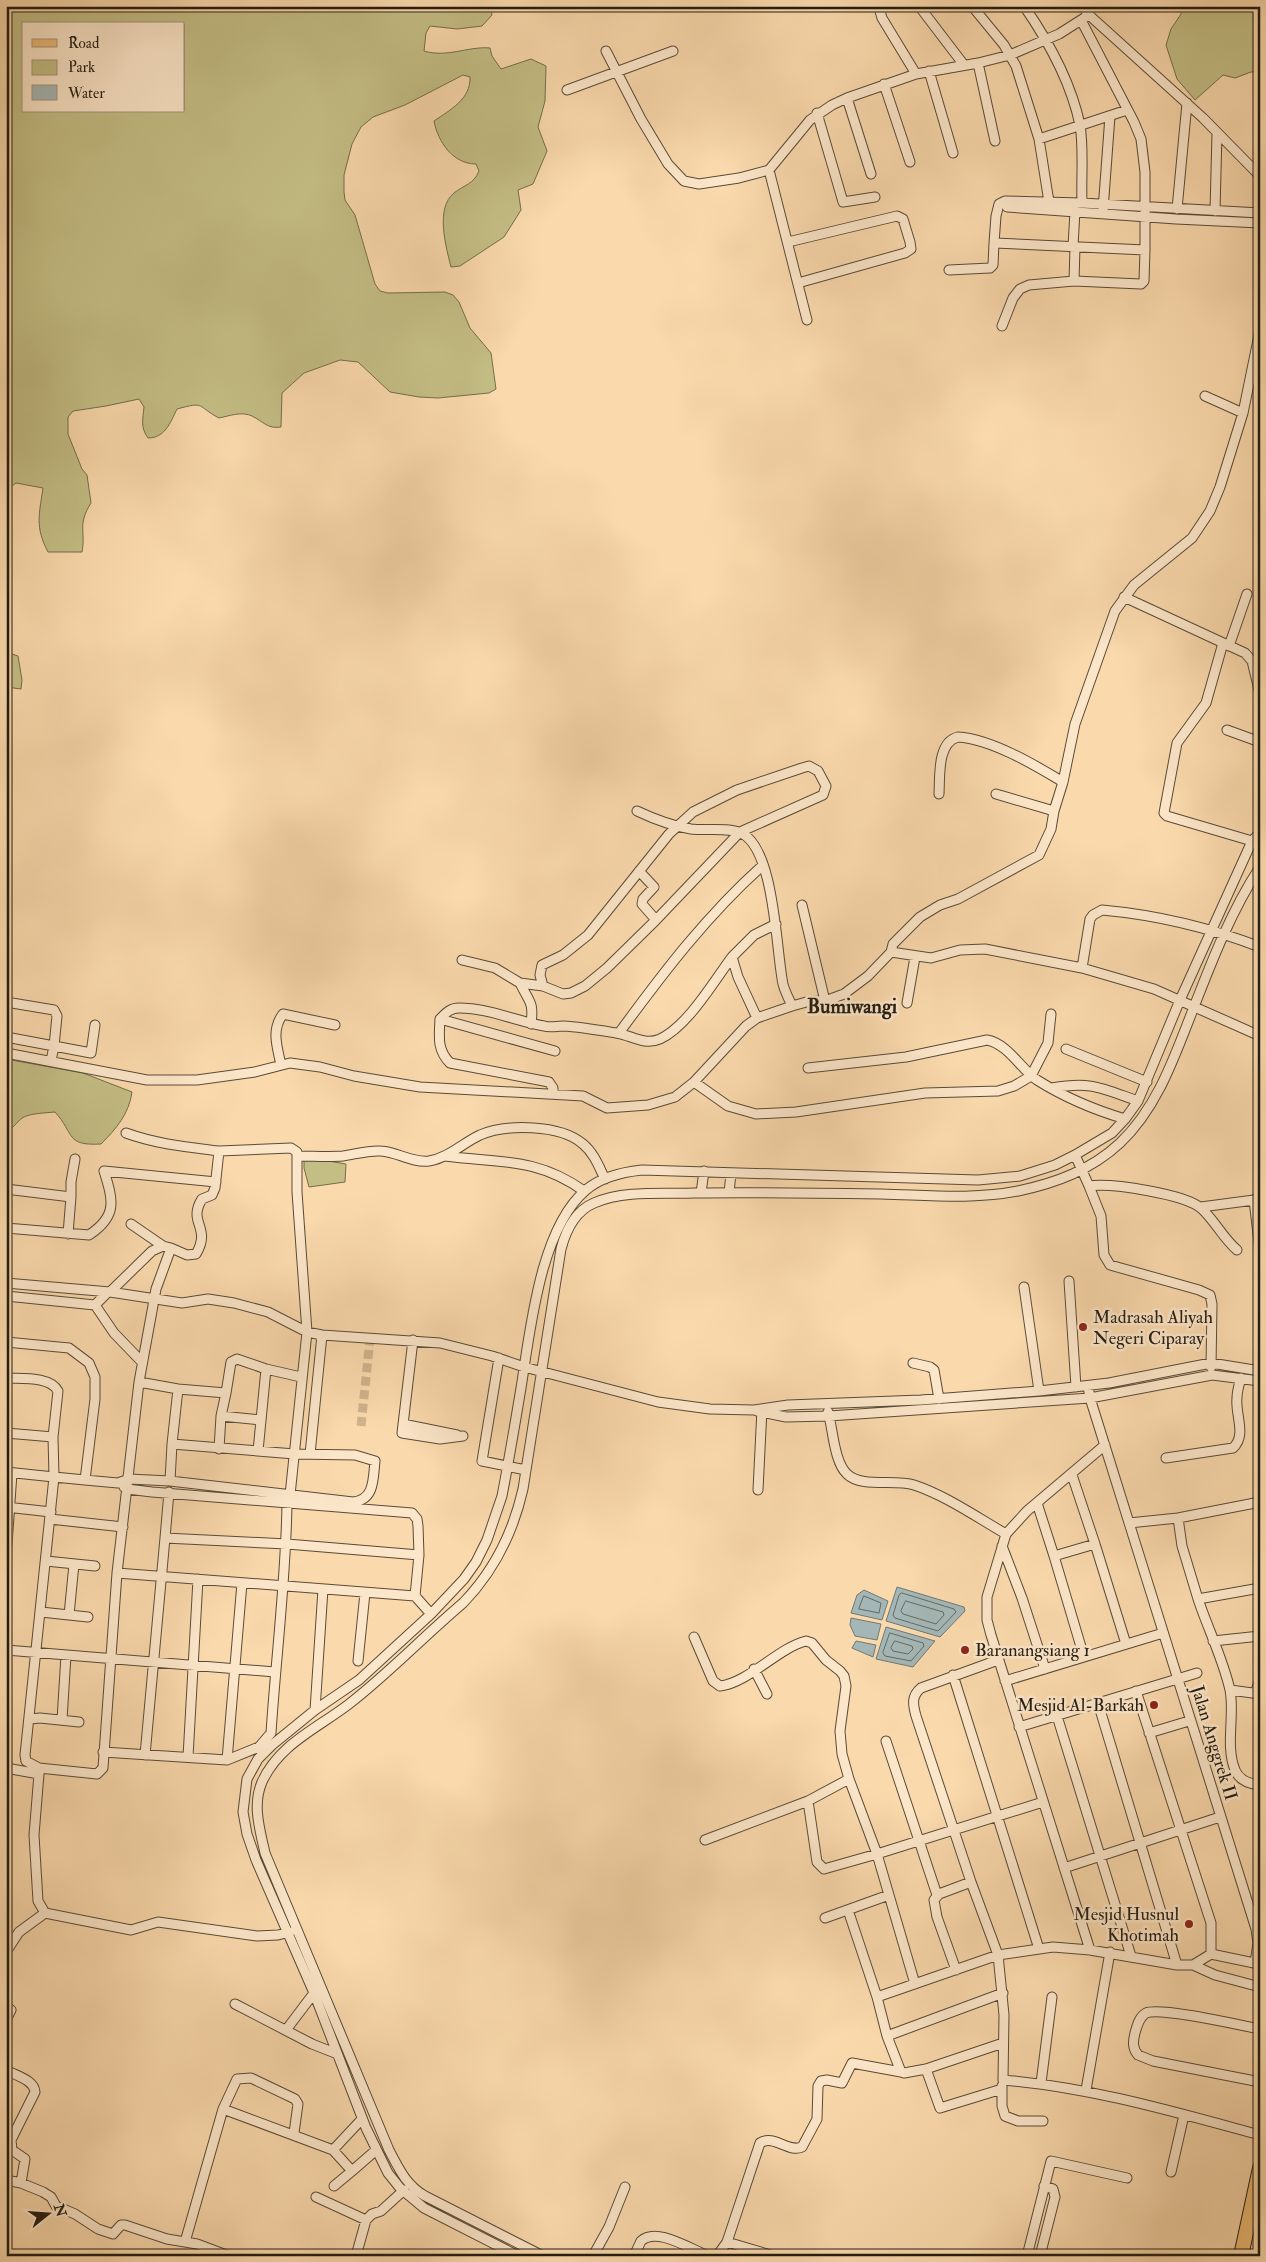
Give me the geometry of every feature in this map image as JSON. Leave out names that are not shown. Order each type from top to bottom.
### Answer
[{"type":"main road","points":[[1240,2256],[1260,2168]]},
{"type":"street","points":[[884,6],[880,10],[882,18],[916,74]]},
{"type":"street","points":[[919,6],[964,66]]},
{"type":"street","points":[[972,6],[1010,55],[1021,80],[1040,139],[1049,202]]},
{"type":"street","points":[[1024,6],[1047,40],[1060,68],[1080,126],[1082,203]]},
{"type":"street","points":[[1002,326],[1013,298],[1020,289],[1039,283],[1074,281],[1140,285],[1144,281],[1146,212],[1143,148],[1136,126],[1085,17],[1082,6]]},
{"type":"street","points":[[606,51],[660,152],[674,172],[684,181],[704,184],[760,174],[769,170],[776,165],[791,141],[817,113],[846,98],[916,74],[964,66],[1010,55],[1047,40],[1085,17]]},
{"type":"street","points":[[1085,17],[1187,103],[1260,176]]},
{"type":"street","points":[[567,90],[673,51]]},
{"type":"street","points":[[978,63],[995,141]]},
{"type":"street","points":[[929,71],[953,154]]},
{"type":"street","points":[[884,84],[910,162]]},
{"type":"street","points":[[846,98],[871,174]]},
{"type":"street","points":[[1177,209],[1187,103]]},
{"type":"street","points":[[1040,139],[1127,110]]},
{"type":"street","points":[[817,113],[843,202],[875,197]]},
{"type":"street","points":[[1103,208],[1110,116]]},
{"type":"street","points":[[1215,211],[1217,133]]},
{"type":"street","points":[[769,170],[808,320]]},
{"type":"street","points":[[949,270],[990,268],[992,265],[999,206],[1005,201],[1082,203],[1103,208],[1260,223]]},
{"type":"street","points":[[999,206],[1075,211],[1103,208]]},
{"type":"street","points":[[1146,212],[1177,209],[1260,213]]},
{"type":"street","points":[[1074,281],[1075,211]]},
{"type":"street","points":[[788,242],[897,216],[902,219],[910,242],[911,249],[908,252],[798,283]]},
{"type":"street","points":[[994,244],[1145,250]]},
{"type":"street","points":[[6,1052],[43,1061],[147,1080],[172,1081],[240,1074],[290,1063],[320,1067],[354,1076],[420,1087],[584,1096],[607,1108],[657,1104],[675,1097],[694,1082],[746,1026],[756,1018],[810,1001],[825,1001],[849,991],[868,976],[892,952],[893,944],[920,917],[940,905],[958,900],[1039,855],[1051,829],[1054,810],[1064,782],[1074,724],[1115,611],[1124,597],[1141,579],[1192,538],[1201,527],[1220,487],[1244,413],[1260,330]]},
{"type":"street","points":[[1205,396],[1244,413]]},
{"type":"street","points":[[1246,594],[1226,644],[1206,703],[1177,743],[1164,813],[1167,816],[1252,841]]},
{"type":"street","points":[[1124,597],[1245,653],[1251,658],[1260,694]]},
{"type":"street","points":[[1227,730],[1260,742]]},
{"type":"street","points":[[939,794],[944,751],[949,742],[958,737],[971,739],[1026,759],[1064,782]]},
{"type":"street","points":[[462,960],[495,968],[520,983],[543,986],[563,994],[571,993],[585,986],[607,968],[656,920],[740,832],[823,795],[826,786],[821,775],[814,768],[807,766],[761,782],[693,812],[676,826],[588,935],[563,955],[542,965],[540,974],[543,986]]},
{"type":"street","points":[[996,794],[1054,810]]},
{"type":"street","points":[[637,811],[676,826],[740,832],[754,845],[763,865],[776,924],[784,985],[792,1006]]},
{"type":"street","points":[[543,2256],[507,2244],[424,2208],[400,2188],[388,2173],[375,2151],[335,2053],[265,1853],[257,1814],[261,1784],[274,1763],[291,1745],[348,1705],[479,1586],[502,1549],[518,1511],[517,1468],[533,1369],[547,1329],[561,1249],[576,1216],[591,1204],[640,1194],[729,1191],[927,1195],[980,1194],[1016,1192],[1061,1180],[1125,1119],[1138,1100],[1187,1004],[1219,931],[1252,841],[1260,833]]},
{"type":"street","points":[[619,1033],[699,929],[720,905],[763,865]]},
{"type":"street","points":[[518,2256],[507,2244],[417,2191],[403,2176],[292,1931],[256,1860],[247,1834],[243,1812],[245,1788],[249,1774],[258,1759],[272,1745],[315,1710],[359,1680],[431,1614],[451,1595],[476,1562],[517,1468],[533,1369],[531,1326],[549,1249],[567,1212],[584,1191],[605,1179],[622,1173],[642,1170],[731,1175],[978,1181],[1020,1176],[1055,1165],[1079,1163],[1119,1144],[1146,1112],[1177,1049],[1187,1004],[1219,931],[1260,867]]},
{"type":"street","points":[[638,871],[654,887],[643,899],[642,904],[656,920]]},
{"type":"street","points":[[802,905],[825,1001]]},
{"type":"street","points":[[1082,968],[1090,919],[1100,911],[1158,918],[1219,931],[1260,947]]},
{"type":"street","points":[[553,1094],[553,1088],[548,1082],[450,1063],[442,1055],[439,1044],[440,1019],[450,1010],[458,1008],[498,1014],[531,1024],[619,1033],[649,1041],[659,1039],[668,1034],[687,1015],[732,957],[754,935],[776,924]]},
{"type":"street","points":[[892,952],[931,958],[960,950],[985,949],[1082,968],[1127,980],[1260,1036]]},
{"type":"street","points":[[732,957],[738,977],[756,1018]]},
{"type":"street","points":[[907,1003],[915,957]]},
{"type":"street","points":[[520,983],[532,1002],[531,1024]]},
{"type":"street","points":[[6,1002],[57,1012],[51,1061]]},
{"type":"street","points":[[281,1065],[274,1032],[277,1022],[283,1014],[335,1025]]},
{"type":"street","points":[[694,1082],[728,1106],[756,1114],[776,1114],[925,1093],[998,1091],[1014,1086],[1031,1076],[1048,1043],[1051,1014]]},
{"type":"street","points":[[440,1019],[555,1051]]},
{"type":"street","points":[[6,1037],[91,1053],[95,1025]]},
{"type":"street","points":[[808,1068],[906,1057],[987,1040],[999,1044],[1031,1076],[1088,1106],[1125,1119]]},
{"type":"street","points":[[1066,1050],[1147,1082]]},
{"type":"street","points":[[1052,1088],[1078,1084],[1092,1085],[1138,1100]]},
{"type":"street","points":[[445,1156],[466,1143],[492,1131],[522,1128],[541,1130],[567,1136],[583,1143],[593,1156],[605,1179]]},
{"type":"street","points":[[103,1752],[227,1760],[259,1747],[271,1733],[284,1586],[288,1499],[295,1454],[306,1332],[297,1192],[298,1156],[296,1150],[291,1148],[219,1151],[173,1146],[141,1139],[126,1133]]},
{"type":"street","points":[[131,1224],[167,1247],[187,1255],[196,1254],[203,1236],[196,1220],[196,1212],[202,1199],[214,1191],[219,1151]]},
{"type":"street","points":[[298,1156],[336,1156],[381,1151],[421,1161],[445,1156],[508,1161],[554,1172],[584,1191]]},
{"type":"street","points":[[68,1234],[71,1182],[75,1159]]},
{"type":"street","points":[[1079,1163],[1101,1216],[1104,1255],[1110,1265],[1199,1290],[1210,1295],[1212,1304],[1212,1375]]},
{"type":"street","points":[[6,1228],[88,1235],[108,1218],[112,1197],[104,1171],[216,1182]]},
{"type":"street","points":[[702,1193],[704,1172]]},
{"type":"street","points":[[729,1191],[731,1175]]},
{"type":"street","points":[[838,1192],[839,1177]]},
{"type":"street","points":[[927,1180],[927,1195]]},
{"type":"street","points":[[978,1181],[980,1194]]},
{"type":"street","points":[[1090,1186],[1113,1185],[1186,1200],[1201,1207],[1237,1250]]},
{"type":"street","points":[[6,1189],[71,1197]]},
{"type":"street","points":[[1201,1207],[1257,1198],[1260,1251]]},
{"type":"street","points":[[6,1296],[95,1305],[152,1251],[167,1247]]},
{"type":"street","points":[[6,1768],[97,1774],[103,1768],[117,1573],[139,1382],[167,1247]]},
{"type":"street","points":[[1069,1281],[1076,1387]]},
{"type":"street","points":[[6,1283],[109,1292],[182,1303],[208,1299],[234,1303],[268,1312],[306,1332],[366,1339],[413,1340],[440,1343],[658,1402],[686,1407],[759,1411],[786,1417],[895,1412],[1090,1398],[1212,1375],[1260,1381]]},
{"type":"street","points":[[1024,1287],[1040,1391]]},
{"type":"street","points":[[95,1305],[114,1333],[142,1362]]},
{"type":"street","points":[[310,1454],[322,1335]]},
{"type":"street","points":[[403,1424],[463,1436],[440,1439],[402,1433],[403,1424],[413,1340]]},
{"type":"street","points":[[6,1342],[69,1348],[89,1363],[95,1377],[95,1399],[85,1480]]},
{"type":"street","points":[[303,1366],[319,1356]]},
{"type":"street","points":[[499,1358],[482,1461],[517,1468]]},
{"type":"street","points":[[219,1449],[221,1416],[230,1368],[234,1360],[301,1377]]},
{"type":"street","points":[[914,1363],[930,1367],[934,1370],[939,1399]]},
{"type":"street","points":[[759,1411],[788,1405],[939,1399],[1040,1391],[1088,1386],[1211,1364],[1260,1371]]},
{"type":"street","points":[[258,1451],[266,1369]]},
{"type":"street","points":[[6,1378],[47,1382],[56,1386],[58,1391],[53,1437],[54,1477],[26,1761],[39,1771]]},
{"type":"street","points":[[1166,1458],[1226,1450],[1238,1444],[1240,1437],[1236,1399],[1241,1378]]},
{"type":"street","points":[[139,1382],[178,1389],[226,1393]]},
{"type":"street","name":"Jalan Anggrek II","points":[[1088,1386],[1090,1398],[1176,1679],[1257,1936],[1257,1964]]},
{"type":"street","points":[[170,1481],[178,1389]]},
{"type":"street","points":[[895,1401],[895,1412]]},
{"type":"street","points":[[826,1404],[841,1466],[851,1478],[861,1481],[897,1482],[915,1485],[1006,1534]]},
{"type":"street","points":[[758,1490],[759,1411]]},
{"type":"street","points":[[221,1416],[260,1420]]},
{"type":"street","points":[[6,1433],[53,1437]]},
{"type":"street","points":[[118,1483],[127,1489],[353,1502],[365,1498],[370,1493],[375,1461],[355,1455],[295,1454],[172,1444]]},
{"type":"street","points":[[1090,1950],[998,1660],[987,1620],[986,1608],[990,1587],[1006,1534],[1105,1444]]},
{"type":"street","points":[[7,1545],[9,1472],[118,1483],[129,1479],[170,1481],[288,1499],[413,1514],[417,1519],[419,1555],[416,1596],[431,1614]]},
{"type":"street","points":[[1072,1475],[1126,1644]]},
{"type":"street","points":[[145,1755],[169,1492]]},
{"type":"street","points":[[1129,1523],[1178,1518],[1260,1502]]},
{"type":"street","points":[[1037,1504],[1084,1657]]},
{"type":"street","points":[[8,1507],[123,1527]]},
{"type":"street","points":[[1178,1518],[1182,1546],[1198,1599],[1230,1690],[1231,1749],[1234,1766],[1242,1779],[1260,1786]]},
{"type":"street","points":[[165,1538],[287,1544],[419,1555]]},
{"type":"street","points":[[1054,1556],[1095,1544]]},
{"type":"street","points":[[1002,1546],[1022,1598],[1045,1669]]},
{"type":"street","points":[[46,1561],[95,1566]]},
{"type":"street","points":[[69,1616],[74,1564]]},
{"type":"street","points":[[117,1573],[416,1596]]},
{"type":"street","points":[[188,1757],[198,1579]]},
{"type":"street","points":[[227,1760],[242,1583]]},
{"type":"street","points":[[1198,1599],[1260,1588]]},
{"type":"street","points":[[315,1710],[323,1589]]},
{"type":"street","points":[[358,1660],[365,1593]]},
{"type":"street","points":[[41,1612],[88,1617]]},
{"type":"street","points":[[1005,1681],[1163,1633]]},
{"type":"street","points":[[1213,1641],[1260,1636]]},
{"type":"street","points":[[694,1637],[708,1671],[717,1685],[725,1685],[795,1645],[808,1641],[826,1660],[840,1671],[846,1686],[840,1719],[840,1741],[849,1779],[877,1854],[915,1984]]},
{"type":"street","points":[[6,1650],[275,1672]]},
{"type":"street","points":[[62,1720],[66,1655]]},
{"type":"street","points":[[998,1660],[921,1688],[913,1701],[953,1830],[998,1955],[1003,1993],[1002,2110],[1007,2118],[1018,2121],[1042,2121]]},
{"type":"street","points":[[754,1669],[767,1694]]},
{"type":"street","points":[[1019,1727],[1197,1673]]},
{"type":"street","points":[[953,1675],[1039,1949]]},
{"type":"street","points":[[1230,1690],[1258,1694],[1260,1680]]},
{"type":"street","points":[[1136,1691],[1211,1923],[1211,1954]]},
{"type":"street","points":[[1098,1703],[1178,1965]]},
{"type":"street","points":[[1057,1716],[1131,1956]]},
{"type":"street","points":[[30,1719],[79,1722]]},
{"type":"street","points":[[1149,1733],[1189,1721]]},
{"type":"street","points":[[886,1741],[937,1895]]},
{"type":"street","points":[[39,1771],[34,1835],[38,1900],[45,1913]]},
{"type":"street","points":[[705,1840],[808,1801],[849,1779]]},
{"type":"street","points":[[808,1801],[816,1858],[820,1867],[829,1869],[1043,1802]]},
{"type":"street","points":[[1064,1868],[1220,1817]]},
{"type":"street","points":[[956,1970],[934,1900],[937,1895],[971,1882]]},
{"type":"street","points":[[824,1918],[889,1895]]},
{"type":"street","points":[[848,1910],[877,1997],[887,2036],[901,2072]]},
{"type":"street","points":[[6,1952],[19,1932],[45,1913],[131,1930],[158,1922],[257,1936],[292,1931]]},
{"type":"street","points":[[877,1997],[998,1955],[1053,1947],[1110,1952],[1178,1965],[1193,1965],[1216,1975],[1260,1987]]},
{"type":"street","points":[[1086,2090],[1110,1952]]},
{"type":"street","points":[[1193,1965],[1211,1954],[1257,1964]]},
{"type":"street","points":[[286,2030],[314,1993]]},
{"type":"street","points":[[887,2036],[1003,1993]]},
{"type":"street","points":[[1041,2083],[1052,1998]]},
{"type":"street","points":[[235,2004],[249,2013],[312,2044],[335,2053]]},
{"type":"street","points":[[6,2006],[11,2010],[6,2020]]},
{"type":"street","points":[[1260,2029],[1150,2012],[1143,2015],[1139,2021],[1134,2046],[1138,2055],[1153,2061],[1260,2082]]},
{"type":"street","points":[[717,2256],[727,2242],[759,2145],[768,2140],[796,2148],[802,2147],[817,2118],[818,2086],[821,2081],[827,2080],[842,2083],[852,2063],[908,2074],[1003,2044]]},
{"type":"street","points":[[926,2069],[940,2108],[1002,2085],[1041,2083],[1086,2090],[1260,2135]]},
{"type":"street","points":[[6,2070],[32,2083],[35,2086],[36,2092],[11,2140],[12,2150],[25,2159],[21,2183]]},
{"type":"street","points":[[185,2242],[223,2108],[237,2079],[252,2078],[297,2100],[294,2134]]},
{"type":"street","points":[[223,2108],[333,2150],[352,2171]]},
{"type":"street","points":[[1171,2172],[1184,2115]]},
{"type":"street","points":[[333,2150],[362,2119]]},
{"type":"street","points":[[334,2186],[375,2151]]},
{"type":"street","points":[[1027,2256],[1051,2161],[1127,2178]]},
{"type":"street","points":[[6,2180],[21,2183],[43,2192],[51,2197],[56,2206],[74,2214],[98,2229],[113,2234],[121,2225],[197,2244],[229,2256]]},
{"type":"street","points":[[1040,2256],[1055,2197],[1053,2188],[1044,2186]]},
{"type":"street","points":[[592,2256],[609,2227],[625,2187]]},
{"type":"street","points":[[356,2256],[366,2220],[372,2214],[381,2211],[404,2190]]},
{"type":"street","points":[[316,2197],[366,2220]]},
{"type":"street","points":[[634,2256],[641,2240],[653,2235],[662,2236],[709,2256]]},
{"type":"street","points":[[727,2242],[774,2256]]},
{"type":"street","points":[[739,2256],[743,2247]]},
{"type":"green space","points":[[6,6],[490,6],[492,15],[482,26],[457,29],[430,26],[426,33],[424,51],[450,53],[490,48],[492,56],[501,69],[531,59],[546,66],[545,101],[538,127],[547,151],[533,184],[518,190],[521,210],[504,237],[460,266],[451,267],[443,228],[445,208],[448,200],[454,193],[472,182],[479,171],[476,164],[460,160],[448,150],[439,137],[434,121],[453,108],[463,98],[467,92],[470,77],[463,75],[405,105],[373,117],[361,127],[352,144],[344,175],[345,200],[355,215],[375,284],[380,291],[388,293],[445,292],[453,295],[459,302],[470,328],[491,353],[496,389],[489,393],[438,398],[390,392],[358,362],[340,360],[304,373],[282,393],[281,427],[269,426],[252,416],[244,414],[219,418],[200,406],[193,405],[177,409],[163,433],[148,438],[143,427],[144,407],[139,399],[73,411],[68,417],[68,434],[82,469],[87,475],[91,503],[84,517],[82,552],[48,552],[41,535],[39,521],[43,488],[16,483],[9,488],[6,506],[6,456],[11,454],[8,435],[6,435]]},
{"type":"green space","points":[[1181,6],[1260,6],[1260,72],[1251,72],[1235,78],[1223,75],[1195,100],[1177,79],[1166,45],[1171,29],[1181,14]]},
{"type":"green space","points":[[6,652],[18,656],[22,680],[21,689],[6,687]]},
{"type":"green space","points":[[6,1059],[83,1073],[132,1092],[128,1107],[117,1127],[101,1144],[76,1141],[55,1112],[26,1116],[6,1131]]},
{"type":"green space","points":[[304,1159],[317,1159],[346,1164],[345,1182],[309,1187],[304,1168]]},
{"type":"water","points":[[897,1587],[964,1607],[965,1611],[940,1637],[886,1621]]},
{"type":"water","points":[[864,1590],[888,1601],[882,1620],[851,1613],[857,1595]]},
{"type":"water","points":[[851,1618],[881,1624],[877,1640],[855,1636],[850,1625]]},
{"type":"water","points":[[886,1627],[935,1641],[913,1667],[876,1659]]},
{"type":"water","points":[[856,1641],[876,1645],[873,1657],[852,1648]]},
{"type":"tunnel","points":[[361,1426],[370,1339]]},
{"type":"place","name":"Madrasah Aliyah Negeri Ciparay","points":[[1083,1327]]},
{"type":"place","name":"Baranangsiang 1","points":[[965,1650]]},
{"type":"place","name":"Mesjid Al-Barkah","points":[[1154,1705]]},
{"type":"place","name":"Mesjid Husnul Khotimah","points":[[1189,1924]]},
{"type":"district","name":"Bumiwangi","points":[[852,1006]]}]
